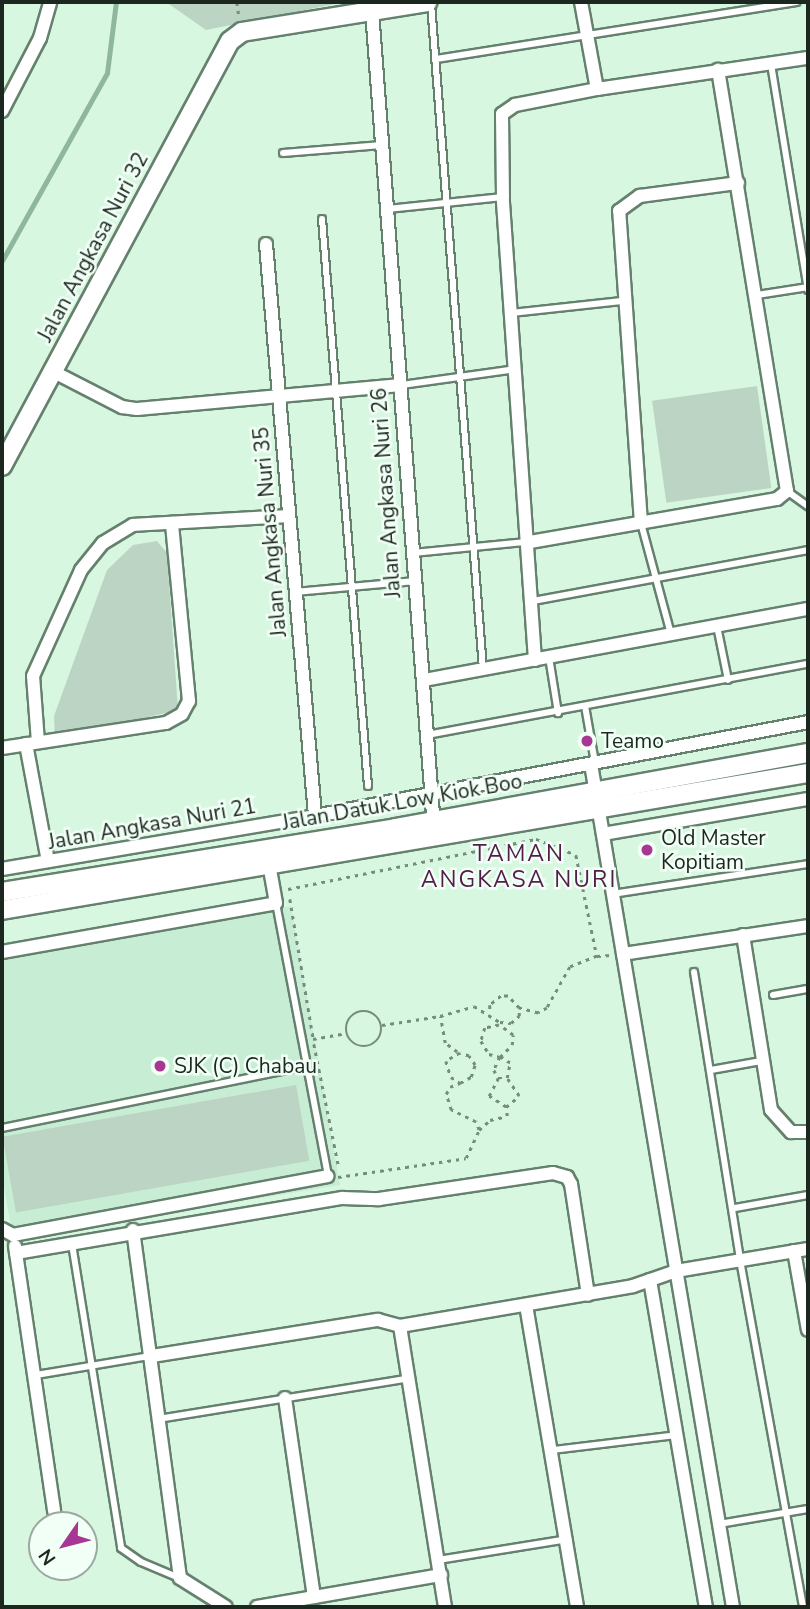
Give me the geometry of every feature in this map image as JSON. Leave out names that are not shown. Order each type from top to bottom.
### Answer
[{"type":"main road","points":[[372,11],[429,2]]},
{"type":"main road","name":"Jalan Angkasa Nuri 32","points":[[2,466],[225,50],[242,32],[372,11]]},
{"type":"main road","name":"Jalan Datuk Low Kiok Boo","points":[[2,892],[268,857],[435,830],[597,800],[808,753]]},
{"type":"main road","name":"Jalan Datuk Low Kiok Boo","points":[[597,800],[808,773]]},
{"type":"main road","name":"Jalan Datuk Low Kiok Boo","points":[[2,911],[268,857]]},
{"type":"street","points":[[2,111],[40,38],[50,2]]},
{"type":"street","points":[[581,2],[597,89]]},
{"type":"street","name":"Jalan Angkasa Nuri 26","points":[[372,11],[435,830]]},
{"type":"street","points":[[535,660],[530,542],[499,124],[507,108],[597,89],[808,58]]},
{"type":"street","points":[[530,542],[777,499],[787,491],[718,70]]},
{"type":"street","points":[[641,523],[618,221],[624,204],[640,196],[738,183]]},
{"type":"street","name":"Jalan Angkasa Nuri 35","points":[[266,244],[293,592],[314,816]]},
{"type":"street","points":[[52,371],[122,407],[137,410],[401,384]]},
{"type":"street","points":[[48,861],[32,743],[33,676],[81,570],[118,531],[133,525],[288,516]]},
{"type":"street","points":[[2,748],[166,723],[182,714],[189,701],[172,523]]},
{"type":"street","points":[[424,680],[808,609]]},
{"type":"street","name":"Jalan Angkasa Nuri 21","points":[[2,869],[314,816],[808,722]]},
{"type":"street","points":[[593,764],[612,894],[733,1607]]},
{"type":"street","points":[[603,834],[808,799]]},
{"type":"street","points":[[2,952],[276,903],[268,857]]},
{"type":"street","points":[[623,954],[808,926]]},
{"type":"street","points":[[743,935],[761,1061],[771,1110],[779,1124],[791,1132],[808,1132]]},
{"type":"street","points":[[16,1253],[133,1230],[342,1198],[379,1199],[561,1174],[573,1190],[588,1295]]},
{"type":"street","points":[[54,1511],[16,1253],[7,1232],[334,1176]]},
{"type":"street","points":[[133,1230],[152,1356],[156,1420],[180,1578],[226,1607]]},
{"type":"street","points":[[152,1356],[378,1320],[400,1326],[588,1295],[676,1271],[808,1249]]},
{"type":"street","points":[[794,1251],[808,1330]]},
{"type":"street","points":[[650,1280],[679,1435],[706,1607]]},
{"type":"street","points":[[526,1305],[553,1450],[577,1607]]},
{"type":"street","points":[[400,1326],[406,1379],[445,1607]]},
{"type":"street","points":[[285,1398],[314,1597]]},
{"type":"street","points":[[257,1607],[440,1575]]},
{"type":"lane","points":[[429,2],[436,59],[483,669]]},
{"type":"lane","points":[[436,59],[797,2]]},
{"type":"lane","points":[[757,295],[808,288],[770,63]]},
{"type":"lane","points":[[283,153],[383,145]]},
{"type":"lane","points":[[386,209],[503,197]]},
{"type":"lane","points":[[322,219],[368,786]]},
{"type":"lane","points":[[513,313],[623,301]]},
{"type":"lane","points":[[401,384],[517,369]]},
{"type":"lane","points":[[787,491],[808,506]]},
{"type":"lane","points":[[641,523],[671,634]]},
{"type":"lane","points":[[413,553],[530,542]]},
{"type":"lane","points":[[533,601],[808,550]]},
{"type":"lane","points":[[293,592],[415,581]]},
{"type":"lane","points":[[717,626],[728,680]]},
{"type":"lane","points":[[548,657],[558,713]]},
{"type":"lane","points":[[427,735],[558,713],[808,664]]},
{"type":"lane","points":[[585,706],[593,764]]},
{"type":"lane","points":[[612,894],[808,864]]},
{"type":"lane","points":[[276,903],[307,1066],[334,1176]]},
{"type":"lane","points":[[694,972],[735,1208],[740,1260],[803,1607]]},
{"type":"lane","points":[[773,995],[808,989]]},
{"type":"lane","points":[[711,1070],[761,1061]]},
{"type":"lane","points":[[2,1128],[307,1066]]},
{"type":"lane","points":[[735,1208],[808,1195]]},
{"type":"lane","points":[[72,1242],[121,1548],[141,1562],[180,1578]]},
{"type":"lane","points":[[36,1375],[152,1356]]},
{"type":"lane","points":[[156,1420],[406,1379]]},
{"type":"lane","points":[[553,1450],[679,1435]]},
{"type":"lane","points":[[719,1524],[808,1509]]},
{"type":"lane","points":[[438,1560],[568,1539]]},
{"type":"path","points":[[489,1012],[490,1005],[501,996],[508,996],[519,1008],[538,1013],[547,1008],[570,967],[597,956],[576,855],[536,839],[440,862],[288,888],[334,1176],[466,1158],[479,1130],[490,1120],[507,1116],[506,1107]]},
{"type":"path","points":[[382,1025],[440,1016],[474,1006],[489,1012],[513,1035],[512,1045],[500,1057],[495,1070],[498,1078],[489,1096],[490,1101],[506,1107]]},
{"type":"path","points":[[506,1107],[519,1096],[507,1079],[510,1063],[489,1054],[481,1041],[485,1028],[511,1023],[519,1016],[519,1008]]},
{"type":"path","points":[[363,1010],[375,1014],[382,1025],[380,1037],[372,1046],[353,1044],[346,1033],[347,1020],[363,1010]]},
{"type":"path","points":[[440,1016],[445,1043],[460,1053],[469,1055],[474,1065],[471,1077],[446,1094],[451,1110],[476,1122],[479,1130]]},
{"type":"path","points":[[313,1039],[346,1033]]},
{"type":"path","points":[[460,1053],[446,1061],[451,1077],[460,1083]]},
{"type":"path","points":[[498,1078],[507,1079]]},
{"type":"shaded area","points":[[166,2],[345,2],[206,30]]},
{"type":"shaded area","points":[[757,386],[771,488],[666,503],[652,401]]},
{"type":"shaded area","points":[[157,541],[167,553],[178,710],[55,739],[54,716],[107,570],[133,545]]},
{"type":"shaded area","name":"SJK (C) Chabau","points":[[291,906],[340,1185],[13,1238],[2,1175],[2,957]]},
{"type":"shaded area","points":[[296,1085],[309,1161],[16,1213],[3,1137]]},
{"type":"waterway","points":[[2,261],[107,73],[116,2]]},
{"type":"place","name":"Teamo","points":[[587,741]]},
{"type":"place","name":"Old Master Kopitiam","points":[[647,850]]},
{"type":"place","name":"SJK (C) Chabau","points":[[160,1066]]},
{"type":"district","name":"TAMAN ANGKASA NURI","points":[[519,867]]}]
